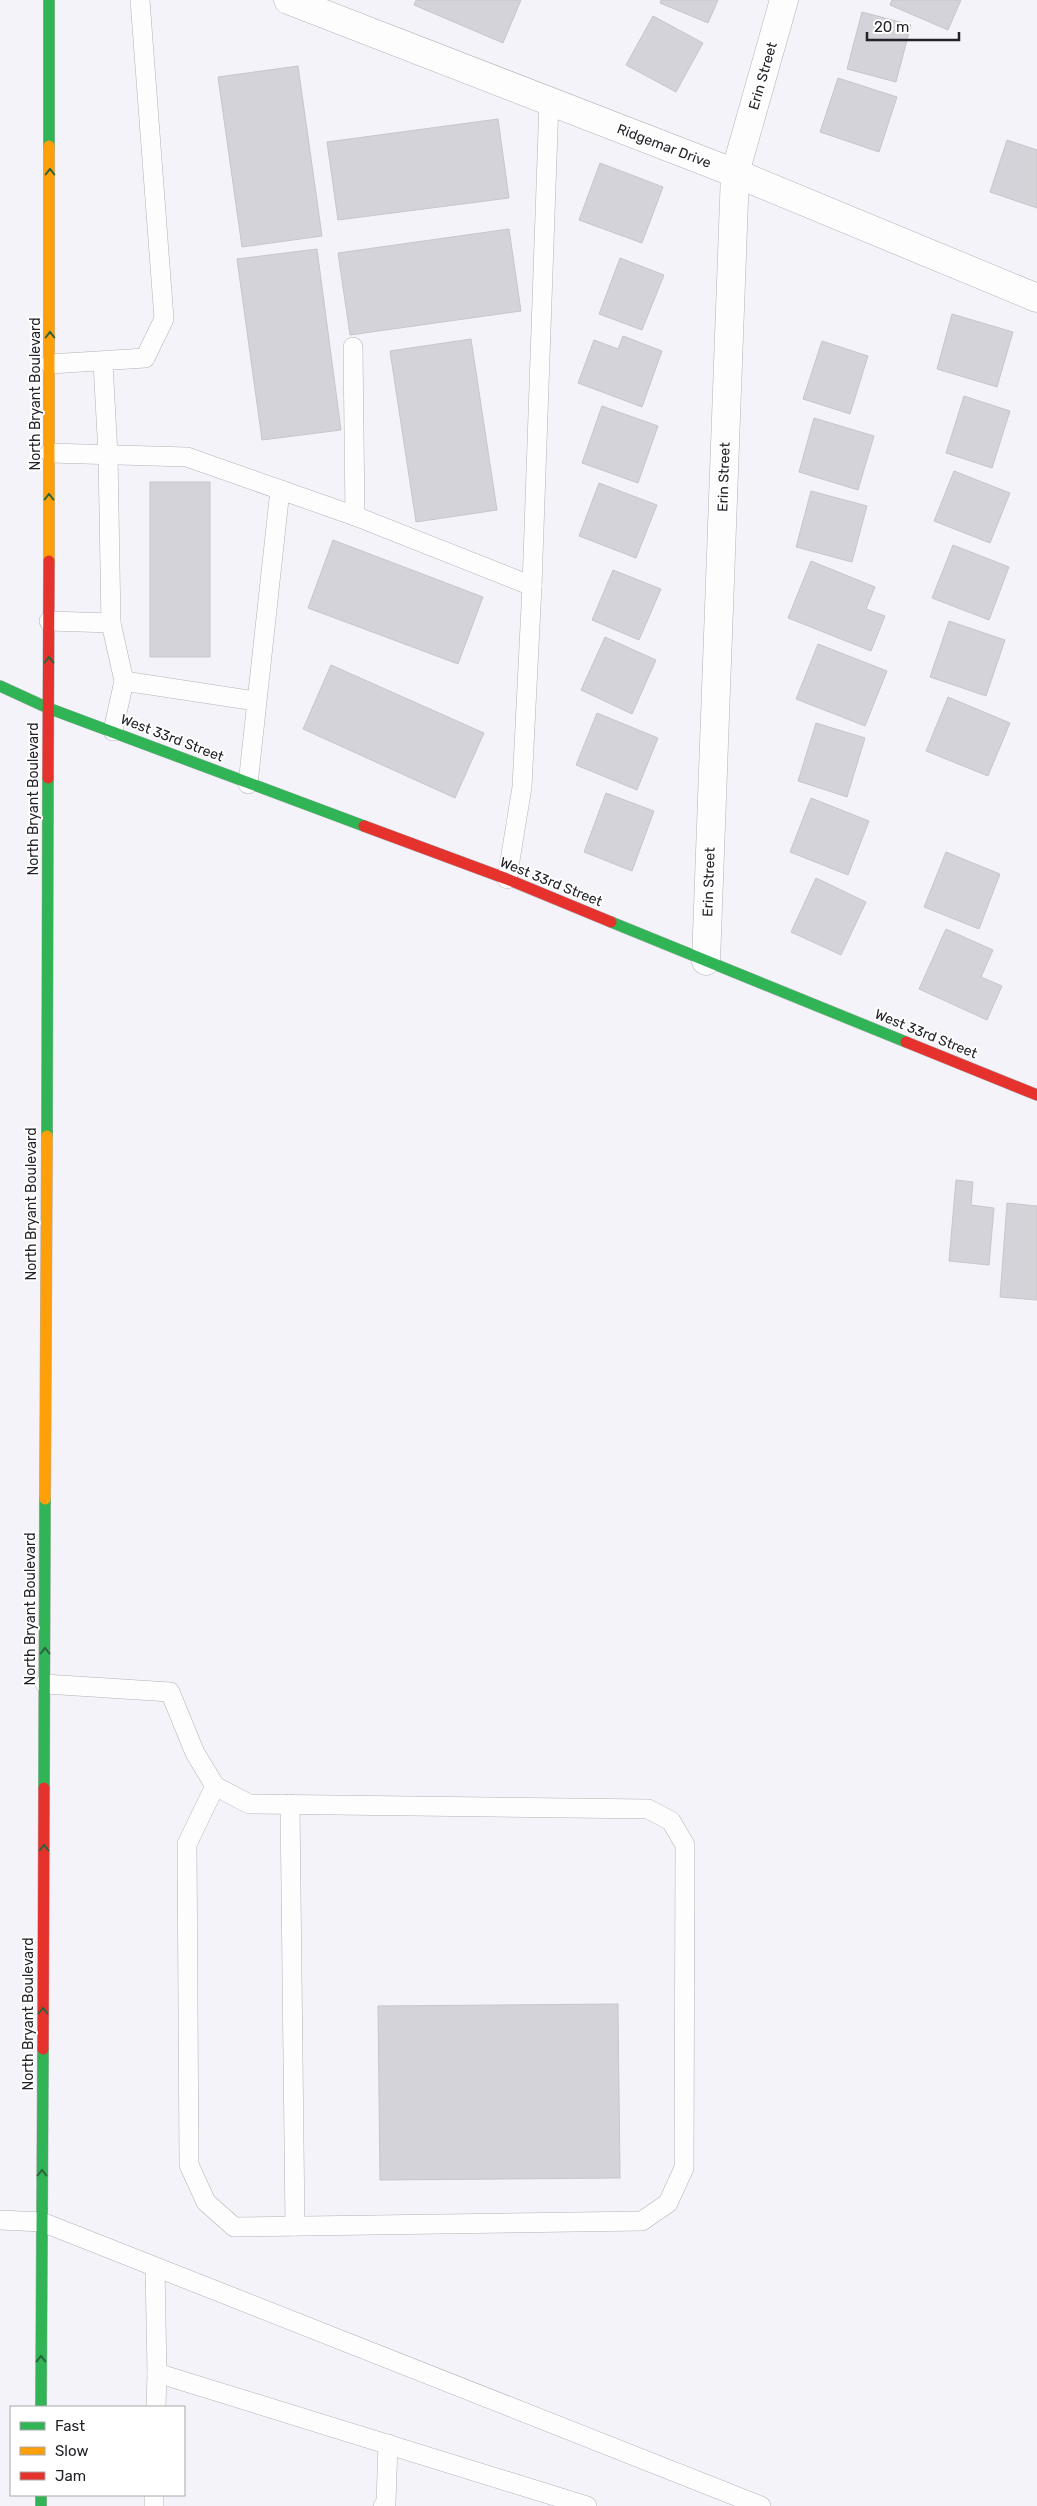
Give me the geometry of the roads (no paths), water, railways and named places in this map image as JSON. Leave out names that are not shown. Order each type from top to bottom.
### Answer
[{"type":"main road","name":"North Bryant Boulevard","points":[[41,2406],[50,453],[49,0]]},
{"type":"main road","name":"West 33rd Street","points":[[0,686],[48,708],[507,879],[1037,1095]]},
{"type":"street","name":"Ridgemar Drive","points":[[288,0],[735,174],[1037,298]]},
{"type":"street","name":"Erin Street","points":[[706,961],[735,174],[784,0]]},
{"type":"lane","points":[[50,364],[103,363],[144,358],[164,319],[140,0]]},
{"type":"lane","points":[[507,879],[522,787],[532,586],[549,101]]},
{"type":"lane","points":[[353,347],[355,516]]},
{"type":"lane","points":[[103,363],[108,455],[110,622],[124,681],[113,732]]},
{"type":"lane","points":[[50,453],[187,456],[355,516],[532,586]]},
{"type":"lane","points":[[248,784],[280,490]]},
{"type":"lane","points":[[49,621],[110,622]]},
{"type":"lane","points":[[124,681],[256,702]]},
{"type":"lane","points":[[45,1684],[170,1692],[195,1753],[214,1786],[248,1804],[648,1809],[671,1821],[686,1845],[684,2168],[668,2203],[642,2221],[234,2226],[206,2202],[189,2165],[187,1844],[214,1786]]},
{"type":"lane","points":[[290,1804],[295,2226]]},
{"type":"lane","points":[[0,2220],[42,2222],[761,2506]]},
{"type":"lane","points":[[155,2267],[156,2406]]},
{"type":"lane","points":[[157,2373],[587,2506]]},
{"type":"lane","points":[[383,2506],[386,2503],[388,2444]]}]
